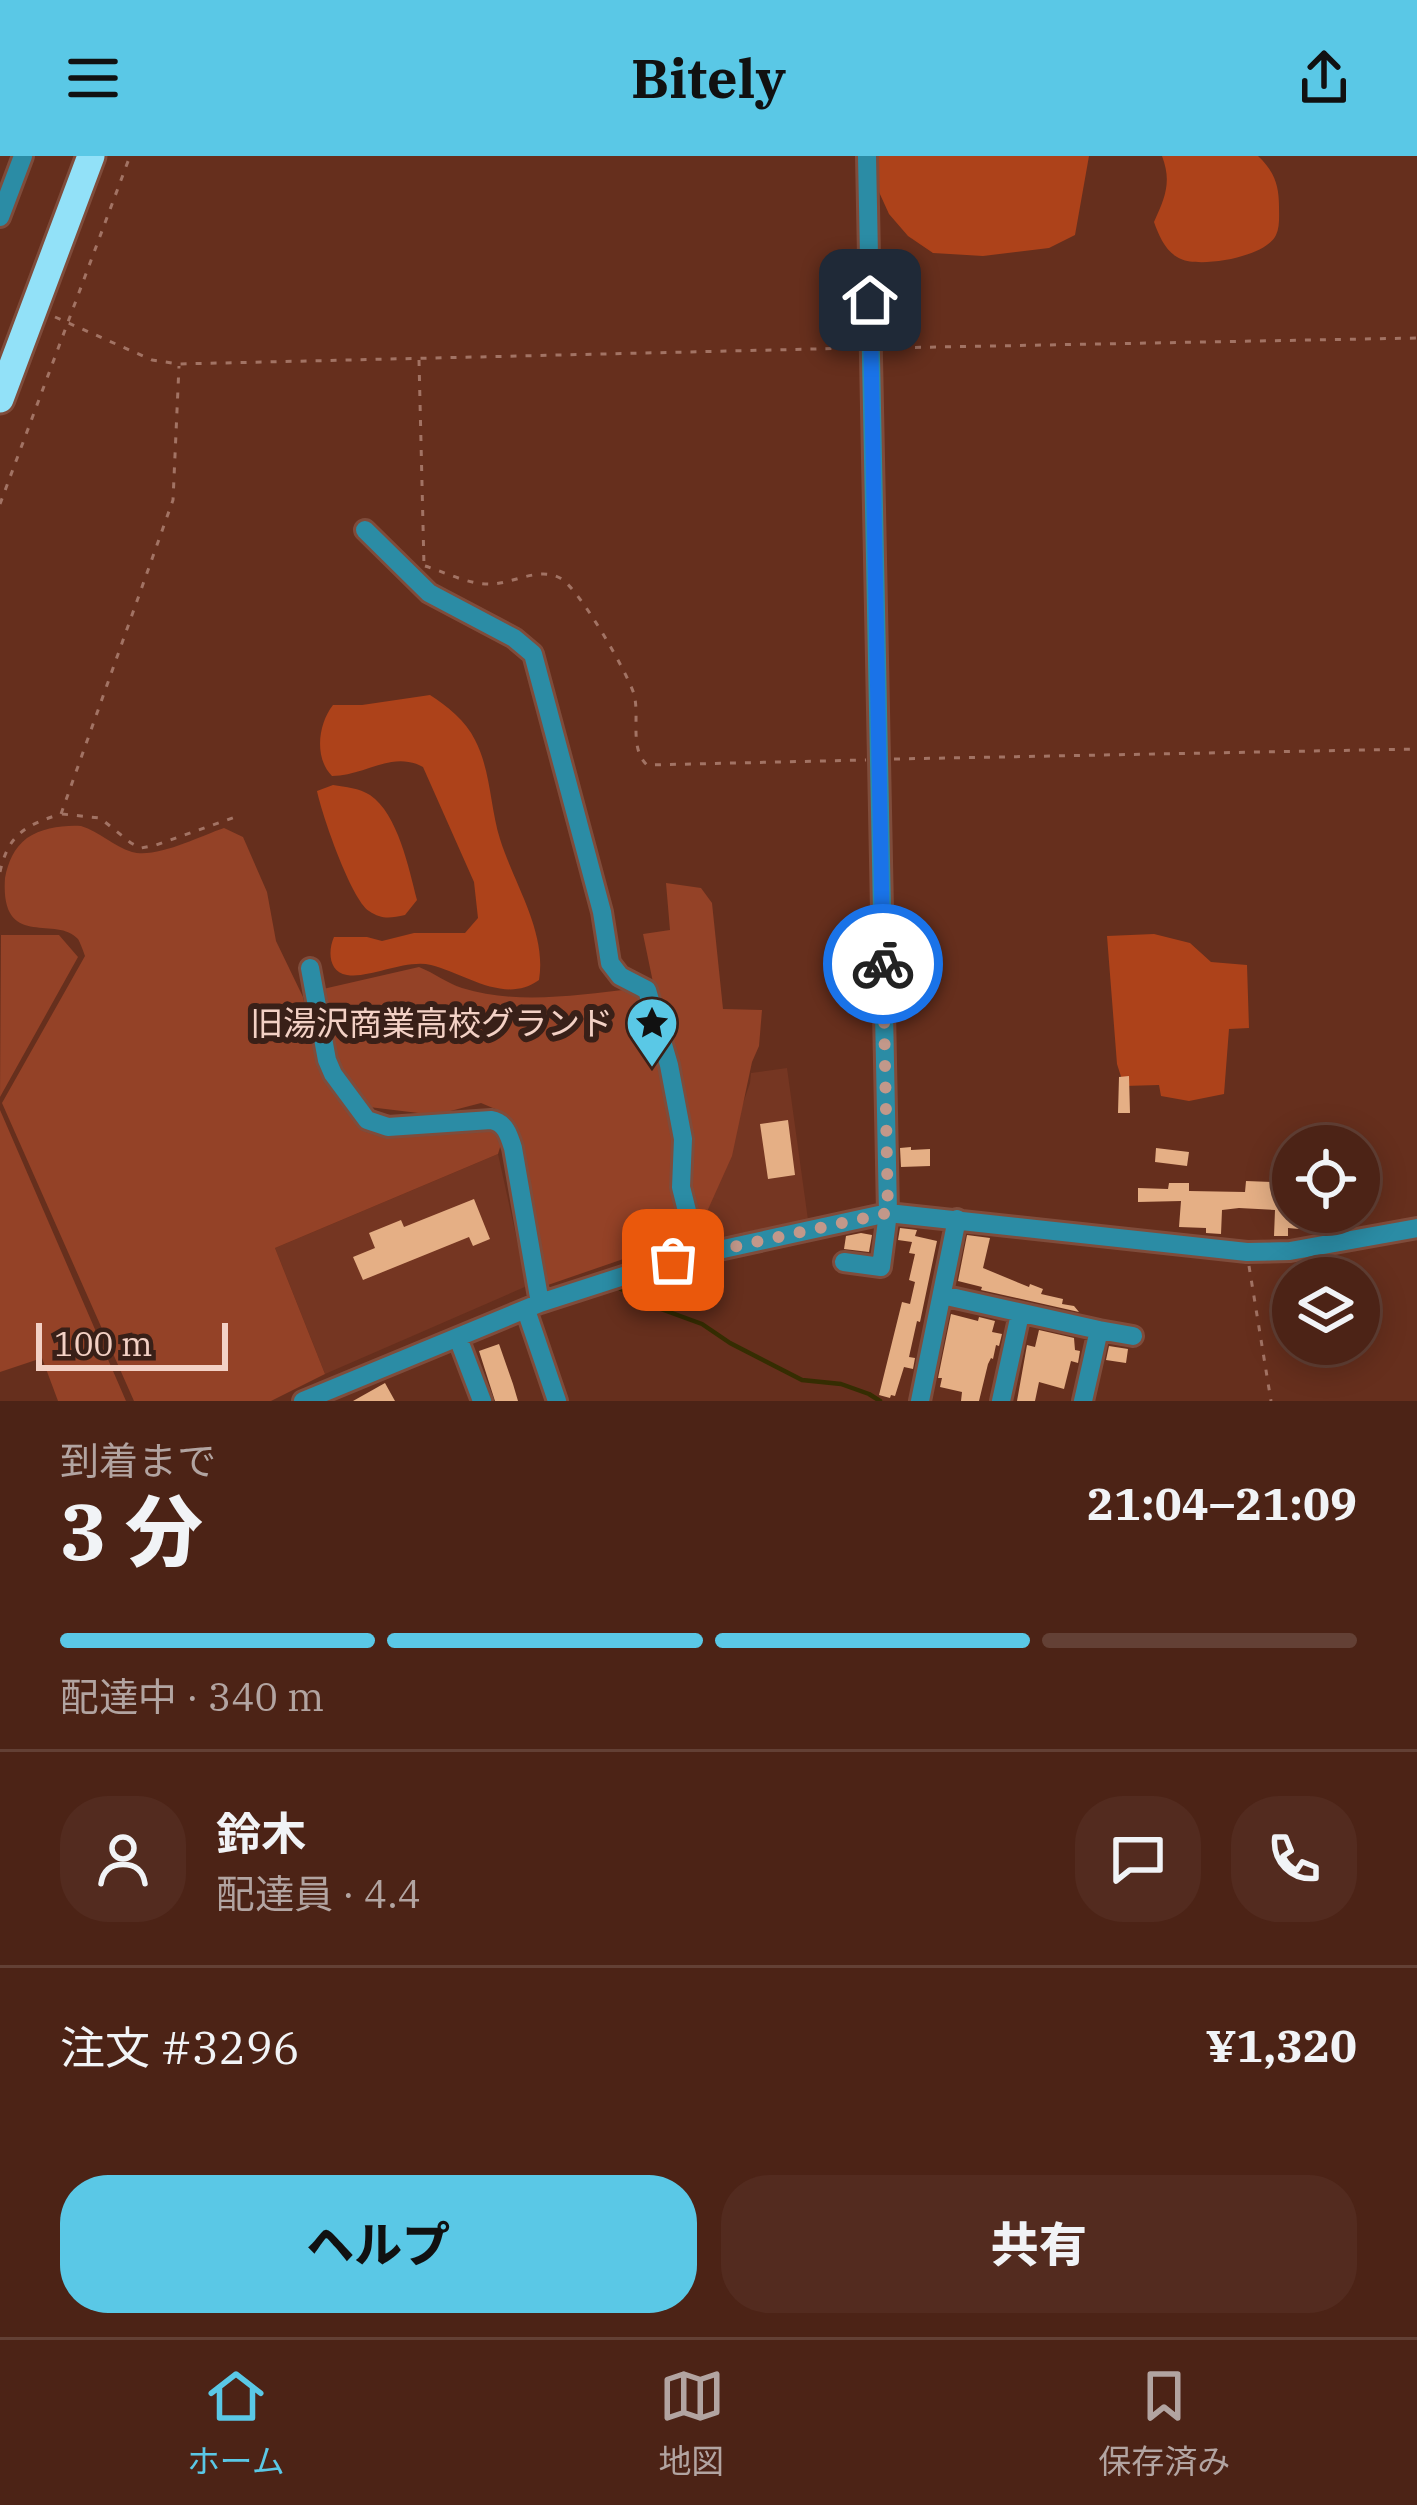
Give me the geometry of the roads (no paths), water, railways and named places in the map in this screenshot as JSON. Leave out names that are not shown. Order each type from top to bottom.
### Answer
[{"type":"highway","points":[[0,399],[92,156]]},
{"type":"street","points":[[0,217],[22,156]]},
{"type":"street","points":[[844,1262],[881,1267],[888,1213],[867,156]]},
{"type":"street","points":[[365,530],[424,590],[525,645],[538,665],[602,912],[610,963],[620,976],[647,990],[669,1065],[682,1139],[681,1186],[688,1215],[689,1256]]},
{"type":"street","points":[[310,968],[327,1060],[367,1120],[388,1127],[491,1120],[504,1127],[513,1148],[533,1306],[557,1401]]},
{"type":"street","points":[[303,1401],[533,1306],[689,1256],[888,1213],[1247,1252],[1322,1247],[1417,1228]]},
{"type":"street","points":[[920,1401],[957,1219]]},
{"type":"street","points":[[942,1295],[1133,1336]]},
{"type":"street","points":[[1001,1401],[1020,1314]]},
{"type":"street","points":[[1083,1401],[1099,1330]]},
{"type":"street","points":[[458,1339],[482,1401]]},
{"type":"waterway","points":[[619,1288],[702,1324],[802,1380],[841,1384],[880,1401]]},
{"type":"place","name":"旧湯沢商業高校グランド","points":[[652,1069]]}]
